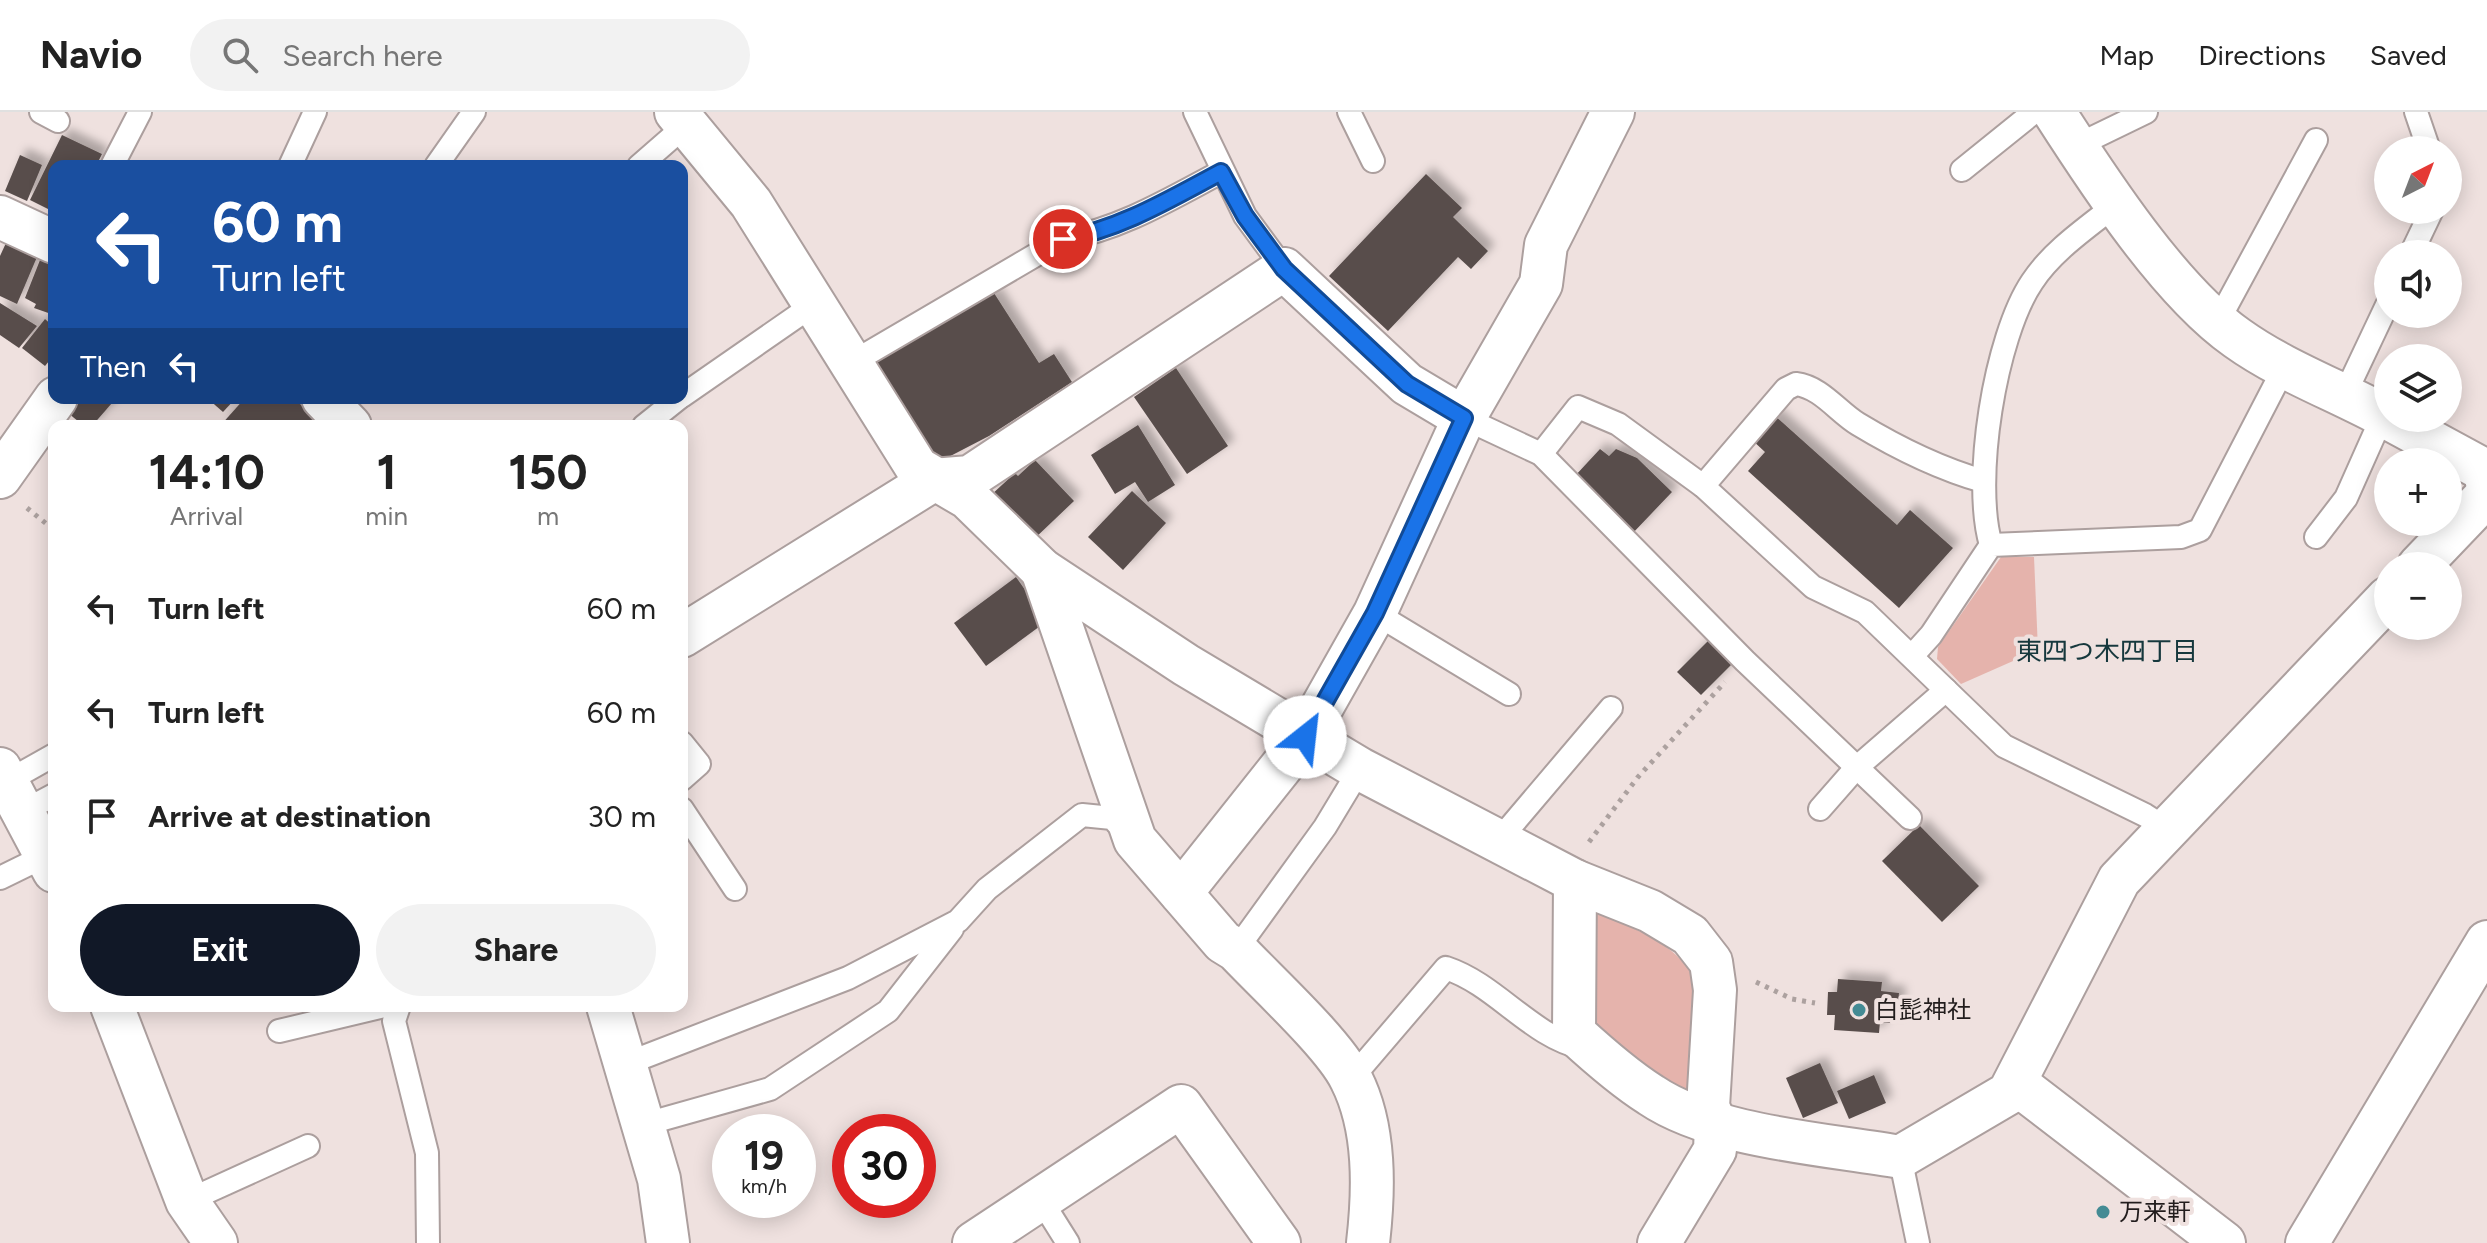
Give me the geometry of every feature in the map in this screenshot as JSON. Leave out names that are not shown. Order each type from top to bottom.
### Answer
[{"type":"street","points":[[1181,893],[1305,737],[1375,613],[1464,418],[1541,284],[1546,245],[1613,112]]},
{"type":"street","points":[[681,119],[751,203],[917,468],[968,498],[1042,570],[1186,665],[1360,769],[1570,878],[1650,911],[1690,935],[1711,962],[1715,990],[1708,1107],[1716,1125],[1715,1150],[1659,1243]]},
{"type":"street","points":[[2065,129],[2183,290],[2217,323],[2285,366],[2374,411]]},
{"type":"street","points":[[0,217],[48,239]]},
{"type":"street","points":[[688,632],[933,480],[970,477],[1284,269],[1407,384],[1464,418]]},
{"type":"street","points":[[0,477],[48,422]]},
{"type":"street","points":[[2414,432],[2484,470],[2487,482]]},
{"type":"street","points":[[2432,552],[2487,495]]},
{"type":"street","points":[[1042,570],[1135,840],[1223,942],[1236,950],[1351,1079],[1368,1137],[1373,1204],[1368,1243]]},
{"type":"street","points":[[1570,878],[1574,1033],[1593,1051],[1652,1097],[1716,1125],[1900,1157],[2009,1093],[2017,1084],[2119,880],[2374,613]]},
{"type":"street","points":[[22,789],[48,858]]},
{"type":"street","points":[[2307,1243],[2487,942]]},
{"type":"street","points":[[114,1012],[187,1201],[216,1243]]},
{"type":"street","points":[[610,1012],[659,1179],[668,1243]]},
{"type":"street","points":[[2017,1084],[2224,1243]]},
{"type":"street","points":[[974,1243],[1181,1106],[1279,1243]]},
{"type":"lane","points":[[115,160],[140,112]]},
{"type":"lane","points":[[293,160],[315,112]]},
{"type":"lane","points":[[440,160],[474,112]]},
{"type":"lane","points":[[1195,112],[1221,172],[1245,216],[1284,269]]},
{"type":"lane","points":[[1349,112],[1373,161]]},
{"type":"lane","points":[[1962,170],[2034,112]]},
{"type":"lane","points":[[2065,129],[2146,112]]},
{"type":"lane","points":[[2416,112],[2424,136]]},
{"type":"lane","points":[[644,160],[681,119]]},
{"type":"lane","points":[[2217,323],[2316,140]]},
{"type":"lane","points":[[853,362],[1063,239],[1083,236],[1153,207],[1221,172]]},
{"type":"lane","points":[[1991,545],[1985,525],[1983,481],[1998,371],[2011,321],[2033,281],[2068,243],[2118,203]]},
{"type":"lane","points":[[688,392],[816,303]]},
{"type":"lane","points":[[2344,396],[2376,328]]},
{"type":"lane","points":[[1991,545],[2181,537],[2200,530],[2285,366]]},
{"type":"lane","points":[[1703,486],[1786,389],[1796,384],[1816,391],[1857,424],[1957,473],[1983,481]]},
{"type":"lane","points":[[652,420],[672,404]]},
{"type":"lane","points":[[1541,454],[1578,407],[1618,424],[1703,486],[1813,587],[1865,612],[2004,746],[2145,815],[2167,829]]},
{"type":"lane","points":[[1464,418],[1541,454],[1745,661],[1910,818]]},
{"type":"lane","points":[[2316,537],[2346,498],[2379,432]]},
{"type":"lane","points":[[1912,656],[1931,635],[1991,545]]},
{"type":"lane","points":[[1375,613],[1509,694]]},
{"type":"lane","points":[[1820,809],[1856,768],[1946,690]]},
{"type":"lane","points":[[1499,840],[1611,708]]},
{"type":"lane","points":[[688,750],[699,764],[688,774]]},
{"type":"lane","points":[[22,789],[48,761]]},
{"type":"lane","points":[[1236,950],[1325,827],[1360,769]]},
{"type":"lane","points":[[642,1125],[770,1089],[888,1011],[987,889],[1082,815],[1112,818],[1135,840]]},
{"type":"lane","points":[[688,818],[735,889]]},
{"type":"lane","points":[[0,878],[48,864]]},
{"type":"lane","points":[[623,1065],[848,978],[958,921]]},
{"type":"lane","points":[[1351,1079],[1446,968],[1466,974],[1560,1043],[1593,1051]]},
{"type":"lane","points":[[279,1031],[359,1012]]},
{"type":"lane","points":[[397,1012],[394,1021],[427,1153],[428,1243]]},
{"type":"lane","points":[[187,1201],[308,1146]]},
{"type":"lane","points":[[1900,1157],[1918,1243]]},
{"type":"lane","points":[[1041,1200],[1068,1243]]},
{"type":"path","points":[[1570,878],[1638,777],[1745,661]]},
{"type":"path","points":[[1711,962],[1792,999],[1815,1003]]},
{"type":"shaded area","points":[[2001,557],[2034,557],[2038,650],[1961,684],[1937,659],[1938,647]]},
{"type":"shaded area","points":[[1594,913],[1662,944],[1689,970],[1698,986],[1701,1016],[1692,1093],[1680,1101],[1587,1027]]},
{"type":"building","points":[[62,135],[102,154],[99,160],[50,160]]},
{"type":"building","points":[[20,155],[42,165],[27,201],[5,191]]},
{"type":"building","points":[[48,163],[48,209],[30,200]]},
{"type":"building","points":[[1426,174],[1462,208],[1453,217],[1488,251],[1471,269],[1458,257],[1388,331],[1329,276]]},
{"type":"building","points":[[6,243],[37,257],[17,304],[0,296],[0,256]]},
{"type":"building","points":[[42,255],[48,258],[48,313],[34,308],[36,304],[25,298]]},
{"type":"building","points":[[994,293],[1039,363],[1054,354],[1072,382],[989,436],[935,464],[876,361]]},
{"type":"building","points":[[0,303],[37,326],[19,348],[0,335]]},
{"type":"building","points":[[45,319],[48,322],[48,362],[45,366],[22,348]]},
{"type":"building","points":[[1176,368],[1228,446],[1187,474],[1134,397]]},
{"type":"building","points":[[75,404],[111,404],[97,420],[77,420],[68,413]]},
{"type":"building","points":[[214,404],[230,404],[223,412]]},
{"type":"building","points":[[240,404],[300,404],[316,420],[225,420]]},
{"type":"building","points":[[1773,414],[1897,525],[1910,510],[1953,548],[1899,608],[1748,471],[1765,452],[1751,439]]},
{"type":"building","points":[[1138,425],[1175,485],[1148,502],[1135,482],[1115,494],[1091,455]]},
{"type":"building","points":[[1600,449],[1609,456],[1616,449],[1637,458],[1672,492],[1632,534],[1574,477]]},
{"type":"building","points":[[1035,460],[1074,501],[1032,541],[990,496]]},
{"type":"building","points":[[1132,491],[1166,523],[1123,570],[1088,537]]},
{"type":"building","points":[[1016,577],[1047,621],[986,666],[954,623]]},
{"type":"building","points":[[1708,641],[1732,664],[1701,695],[1677,672]]},
{"type":"building","points":[[1919,825],[1979,886],[1942,922],[1882,861]]},
{"type":"building","points":[[1838,979],[1882,982],[1881,991],[1899,993],[1896,1023],[1880,1022],[1879,1033],[1834,1030],[1835,1015],[1827,1015],[1828,992],[1837,992]]},
{"type":"building","points":[[1820,1063],[1838,1103],[1803,1118],[1786,1078]]},
{"type":"building","points":[[1874,1075],[1886,1103],[1849,1119],[1837,1091]]},
{"type":"place","name":"白髭神社","points":[[1859,1010]]},
{"type":"place","name":"万来軒","points":[[2103,1212]]},
{"type":"district","name":"東四つ木四丁目","points":[[2107,651]]},
{"type":"route","points":[[1063,239],[1083,236],[1153,207],[1221,172],[1245,216],[1284,269],[1407,384],[1464,418],[1375,613],[1305,737]]}]
